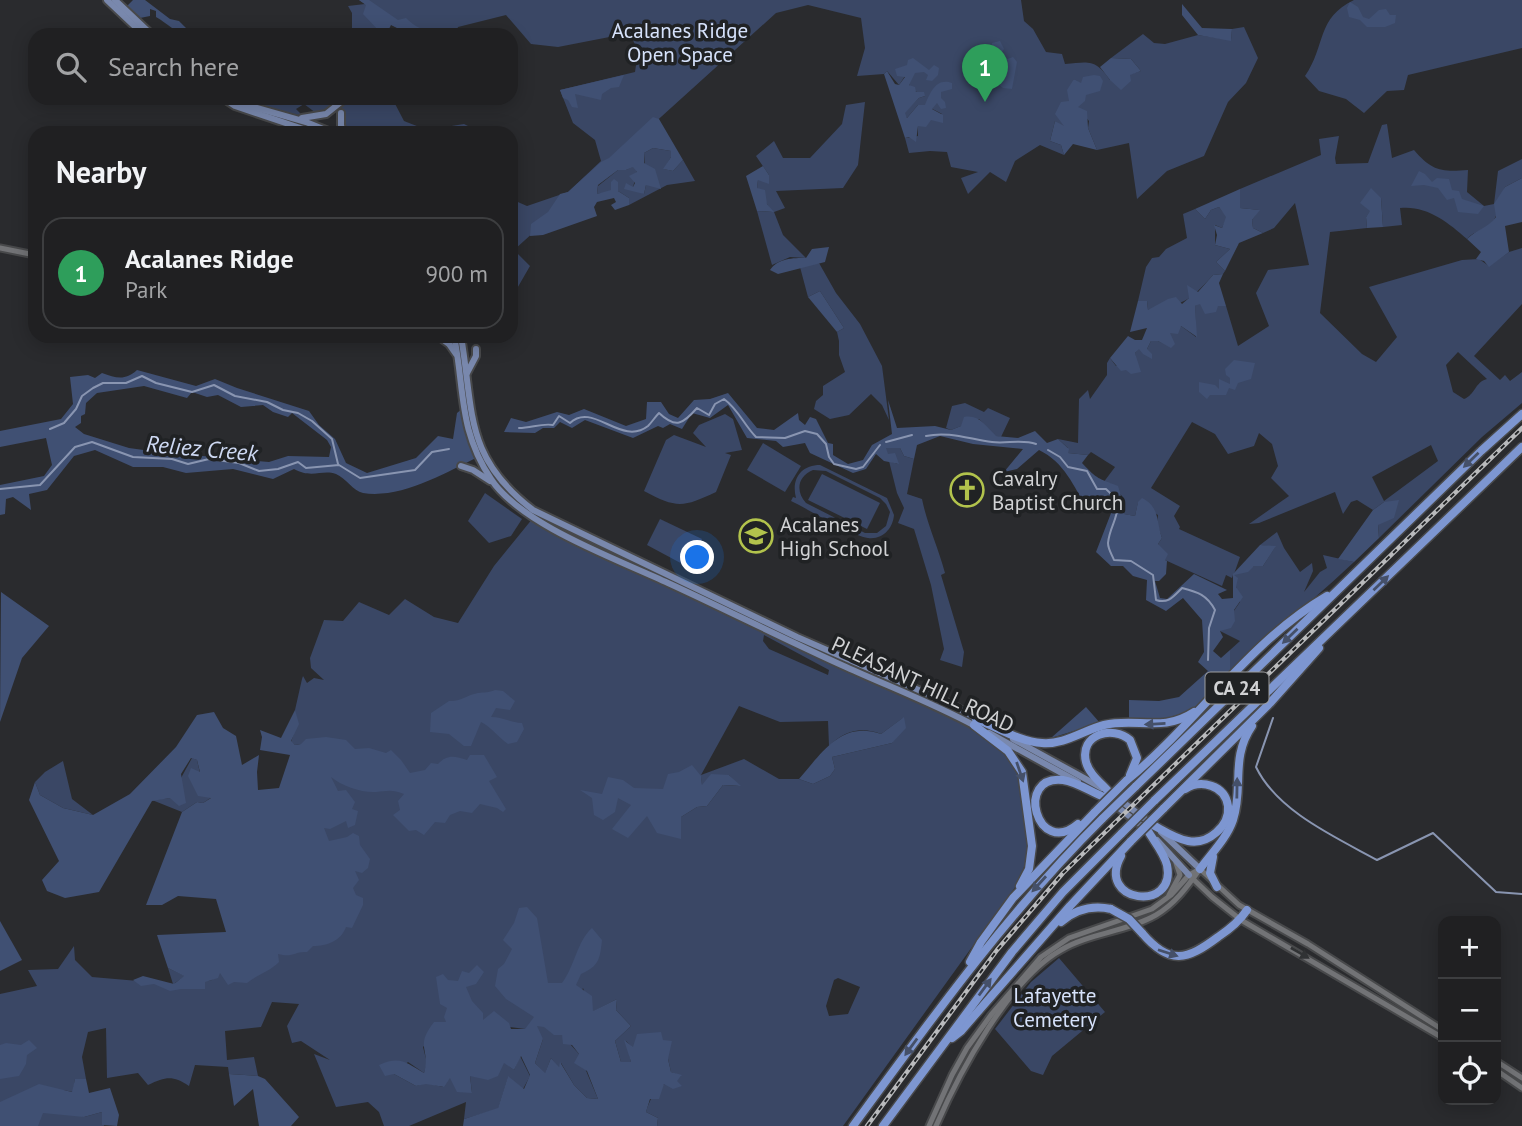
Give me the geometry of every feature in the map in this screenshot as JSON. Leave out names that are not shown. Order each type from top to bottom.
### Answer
[{"type":"highway","name":"CA 24","points":[[853,1126],[965,972],[1039,884],[1103,818],[1522,414]]},
{"type":"highway","name":"CA 24","points":[[883,1126],[1023,938],[1063,892],[1522,447]]},
{"type":"highway","points":[[1013,898],[1095,812],[1262,646],[1315,603],[1339,589]]},
{"type":"highway","points":[[945,1043],[961,1031],[1131,841],[1270,703],[1313,657],[1332,631]]},
{"type":"highway","points":[[975,722],[1026,740],[1052,743],[1109,724],[1157,725],[1172,722],[1193,712],[1215,694]]},
{"type":"highway","points":[[1200,869],[1234,818],[1237,765],[1241,746],[1270,703]]},
{"type":"highway","points":[[965,972],[974,953],[1013,898],[1029,869],[1032,846],[1024,780],[1019,765],[1013,755],[975,722]]},
{"type":"highway","points":[[1107,795],[1086,763],[1086,749],[1099,734],[1120,733],[1134,745],[1135,765],[1126,781]]},
{"type":"highway","points":[[1095,812],[1069,831],[1057,831],[1046,827],[1038,819],[1035,799],[1042,787],[1062,780],[1107,795]]},
{"type":"highway","points":[[1150,828],[1182,840],[1202,841],[1219,830],[1226,818],[1228,807],[1221,792],[1211,785],[1200,783],[1189,787],[1163,809]]},
{"type":"highway","points":[[1131,841],[1116,864],[1116,878],[1128,893],[1140,897],[1153,895],[1164,885],[1167,866],[1150,828]]},
{"type":"highway","points":[[1215,849],[1210,873],[1217,887]]},
{"type":"highway","points":[[1020,964],[1070,915],[1091,907],[1111,909],[1129,919],[1160,951],[1172,956],[1186,956],[1200,950],[1241,920],[1247,910]]},
{"type":"main road","points":[[107,0],[137,28]]},
{"type":"main road","points":[[115,0],[145,28]]},
{"type":"main road","points":[[234,105],[293,126]]},
{"type":"main road","points":[[247,105],[315,126]]},
{"type":"main road","points":[[294,118],[320,116],[338,105]]},
{"type":"main road","points":[[341,113],[341,126]]},
{"type":"main road","points":[[0,248],[28,254]]},
{"type":"main road","points":[[448,343],[461,355],[471,355],[476,349],[476,356],[467,374]]},
{"type":"main road","name":"PLEASANT HILL ROAD","points":[[457,343],[467,374],[474,430],[484,455],[503,483],[533,510],[797,637],[953,705],[975,722]]},
{"type":"main road","name":"PLEASANT HILL ROAD","points":[[461,343],[463,408],[468,432],[478,457],[495,485],[518,508],[547,526],[975,722],[1107,795],[1247,910],[1308,944],[1438,1027]]},
{"type":"main road","points":[[461,466],[480,474],[495,485]]},
{"type":"main road","name":"PLEASANT HILL ROAD","points":[[1150,828],[1191,877],[1241,920],[1438,1035]]},
{"type":"main road","points":[[1165,901],[1180,875],[1170,854]]},
{"type":"main road","points":[[929,1126],[967,1048],[991,1015],[1041,957],[1069,938],[1144,913],[1165,901],[1200,869]]},
{"type":"main road","points":[[936,1126],[959,1075],[977,1045],[1014,994],[1044,961],[1079,941],[1139,923],[1155,915],[1176,900],[1191,877]]},
{"type":"main road","points":[[1501,1064],[1522,1078]]},
{"type":"main road","points":[[1501,1073],[1522,1088]]},
{"type":"green space","name":"Acalanes Ridge Open Space","points":[[359,0],[1021,0],[1024,21],[1033,29],[1046,52],[1062,54],[1065,64],[1096,65],[1110,80],[1141,71],[1131,59],[1111,58],[1143,34],[1154,43],[1165,44],[1198,35],[1231,40],[1232,29],[1244,27],[1258,58],[1246,83],[1228,102],[1204,156],[1167,171],[1137,199],[1129,143],[1097,150],[1088,128],[1089,121],[1077,107],[1081,84],[1074,79],[1065,129],[1055,121],[1050,141],[1061,145],[1064,155],[1040,145],[1015,161],[1006,182],[990,172],[968,194],[961,178],[978,172],[951,167],[947,152],[909,153],[905,138],[918,136],[918,126],[942,114],[925,105],[918,105],[907,118],[904,113],[919,98],[925,96],[912,89],[905,76],[899,85],[887,71],[884,74],[857,76],[865,48],[861,18],[808,5],[776,13],[518,246],[518,202],[527,206],[568,192],[601,161],[595,140],[573,123],[560,90],[635,72],[638,52],[630,33],[558,47],[531,44],[506,15],[458,28],[398,28],[390,24],[374,23],[377,28],[352,28],[352,13],[348,6],[365,4]]},
{"type":"green space","points":[[1354,0],[1522,0],[1522,48],[1408,75],[1404,90],[1387,91],[1364,113],[1346,99],[1319,91],[1305,76],[1312,65],[1327,24],[1342,7]]},
{"type":"green space","points":[[865,102],[858,165],[843,188],[776,191],[785,208],[774,212],[783,235],[806,258],[790,257],[772,265],[757,211],[772,212],[757,188],[758,180],[769,175],[756,156],[774,141],[783,158],[810,158],[842,124],[846,105]]},
{"type":"green space","points":[[252,105],[302,105],[296,109],[305,118],[294,118]]},
{"type":"green space","points":[[305,105],[330,105],[326,114],[320,116]]},
{"type":"green space","points":[[342,105],[396,105],[404,121],[417,126],[342,126]]},
{"type":"green space","points":[[1387,124],[1392,158],[1414,150],[1438,169],[1468,170],[1467,192],[1484,206],[1494,204],[1498,171],[1522,159],[1522,178],[1505,187],[1491,224],[1467,239],[1436,216],[1419,209],[1400,208],[1402,225],[1383,227],[1381,198],[1366,217],[1367,228],[1330,232],[1320,313],[1362,354],[1376,362],[1397,337],[1369,287],[1462,260],[1479,259],[1489,266],[1509,252],[1522,248],[1522,304],[1474,356],[1500,380],[1505,375],[1510,381],[1522,372],[1522,403],[1482,437],[1379,538],[1378,525],[1384,502],[1373,510],[1357,500],[1351,502],[1343,514],[1335,492],[1259,523],[1249,524],[1289,496],[1271,478],[1278,466],[1272,444],[1259,433],[1254,446],[1228,454],[1215,434],[1192,422],[1151,488],[1180,506],[1174,516],[1179,529],[1240,557],[1234,574],[1254,566],[1263,566],[1275,547],[1260,545],[1277,532],[1300,572],[1312,563],[1313,571],[1304,592],[1320,572],[1327,568],[1323,555],[1354,562],[1230,672],[1230,650],[1240,641],[1220,631],[1240,602],[1233,575],[1232,578],[1226,575],[1222,586],[1165,560],[1158,544],[1162,538],[1157,524],[1158,515],[1138,503],[1135,516],[1123,514],[1122,496],[1110,483],[1103,483],[1115,467],[1091,452],[1088,455],[1068,453],[1068,448],[1058,439],[1078,443],[1079,399],[1088,390],[1090,399],[1107,375],[1110,358],[1116,366],[1136,362],[1135,353],[1139,348],[1147,349],[1151,341],[1171,347],[1169,332],[1181,326],[1196,337],[1195,306],[1200,303],[1226,306],[1238,346],[1269,326],[1256,293],[1268,270],[1309,265],[1295,203],[1274,228],[1263,233],[1253,228],[1252,220],[1259,210],[1240,208],[1240,189],[1321,155],[1319,139],[1339,136],[1336,164],[1368,163],[1382,125]],"holes":[[[1458,352],[1487,379],[1464,399],[1453,392],[1446,365]],[[1431,445],[1438,461],[1384,501],[1372,477]]]},
{"type":"green space","points":[[653,148],[671,151],[671,157],[664,169],[673,171],[683,160],[695,181],[667,185],[629,205],[629,198],[618,191],[597,194],[598,186],[618,170],[634,166],[637,172],[633,187],[644,194],[644,153]]},
{"type":"green space","points":[[1219,207],[1227,217],[1222,228],[1215,225],[1215,245],[1230,249],[1216,262],[1225,271],[1223,274],[1213,275],[1185,301],[1148,310],[1147,301],[1138,301],[1146,267],[1152,258],[1159,257],[1166,249],[1187,238],[1183,214],[1195,209],[1205,219],[1211,210]]},
{"type":"green space","points":[[518,254],[530,266],[518,287]]},
{"type":"green space","points":[[819,263],[836,293],[860,324],[882,366],[889,420],[882,405],[871,394],[849,415],[830,419],[814,409],[816,401],[823,395],[823,386],[845,372],[839,355],[837,332],[844,328],[820,291],[808,297],[800,267]]},
{"type":"green space","points":[[965,403],[984,412],[988,408],[1010,418],[1001,437],[995,436],[979,419],[951,430],[946,428],[952,406]]},
{"type":"green space","points":[[725,414],[733,419],[742,450],[725,453],[731,455],[716,492],[696,501],[680,504],[665,501],[644,491],[666,440],[674,435],[706,447],[693,433],[699,425]]},
{"type":"green space","points":[[763,443],[801,466],[785,492],[747,470]]},
{"type":"green space","points":[[885,448],[900,448],[904,456],[914,459],[907,494],[922,499],[945,573],[941,575],[964,652],[962,667],[940,660],[944,649],[931,585],[914,529],[898,523],[904,508],[897,493],[889,461],[898,464],[887,454]]},
{"type":"green space","points":[[820,465],[887,498],[894,515],[886,532],[873,538],[861,536],[791,501],[793,497],[796,498],[795,485],[799,474]],"holes":[[[813,470],[826,471],[880,498],[890,512],[886,526],[877,533],[865,533],[806,503],[800,494],[801,480]]]},
{"type":"green space","points":[[822,474],[880,503],[867,529],[808,500]]},
{"type":"green space","points":[[485,493],[522,519],[511,536],[489,543],[468,521]]},
{"type":"green space","points":[[533,518],[948,711],[1005,751],[1018,771],[1029,839],[1027,860],[1016,886],[843,1126],[657,1126],[658,1118],[646,1112],[651,1100],[662,1086],[681,1076],[671,1072],[668,1059],[633,1048],[626,1041],[631,1062],[621,1062],[615,1041],[631,1026],[616,1010],[617,999],[592,1012],[583,988],[562,1035],[579,1054],[598,1099],[587,1098],[574,1085],[561,1063],[559,1068],[551,1058],[545,1074],[535,1063],[543,1039],[525,1029],[445,1018],[447,1023],[423,1047],[427,1063],[424,1073],[408,1062],[394,1074],[416,1086],[426,1083],[443,1087],[450,1077],[472,1093],[470,1076],[504,1062],[514,1070],[520,1056],[530,1076],[523,1089],[508,1077],[498,1109],[464,1119],[466,1102],[409,1126],[384,1126],[379,1112],[368,1102],[336,1107],[314,1054],[330,1060],[301,1041],[292,1043],[287,1026],[299,1004],[272,1002],[261,1027],[225,1031],[227,1060],[254,1057],[258,1076],[229,1074],[228,1067],[195,1065],[189,1086],[169,1078],[148,1085],[138,1073],[107,1078],[106,1028],[88,1032],[82,1057],[86,1079],[75,1079],[73,1092],[63,1090],[77,1114],[84,1117],[102,1112],[104,1126],[0,1126],[0,994],[37,986],[28,970],[58,969],[74,946],[75,960],[92,977],[173,984],[168,968],[185,976],[175,983],[205,986],[205,981],[212,980],[301,744],[295,745],[291,742],[303,676],[307,683],[314,678],[324,680],[311,668],[310,658],[324,620],[343,621],[359,602],[389,615],[405,599],[434,617],[458,623],[494,566]],"holes":[[[764,635],[829,670],[828,675],[769,649],[763,641]],[[739,706],[780,722],[828,721],[829,746],[853,731],[867,730],[881,734],[903,718],[892,743],[832,757],[835,769],[830,776],[813,784],[799,779],[779,779],[744,759],[701,775]],[[729,775],[739,786],[723,785],[707,806],[697,807],[681,817],[701,777],[702,786]],[[838,978],[860,987],[848,1014],[829,1016],[826,1006],[834,980]]]},
{"type":"green space","points":[[660,519],[702,539],[688,567],[647,545]]},
{"type":"green space","points":[[192,758],[197,760],[200,773],[212,797],[203,803],[197,802],[182,812],[152,800],[170,798]]},
{"type":"green space","points":[[63,761],[72,799],[93,815],[63,808],[40,795],[35,782]]},
{"type":"green space","name":"Lafayette Cemetery","points":[[1059,958],[1105,1012],[1052,1056],[1043,1075],[1031,1071],[995,1029],[1031,982]]},
{"type":"shaded area","points":[[133,0],[145,0],[186,28],[172,28],[156,17],[156,11],[150,9],[150,16],[135,19],[124,9]]},
{"type":"shaded area","points":[[359,0],[369,0],[398,20],[406,18],[419,28],[397,28],[391,25],[390,28],[376,28],[363,14],[366,5]]},
{"type":"shaded area","points":[[1350,2],[1358,7],[1363,17],[1369,19],[1379,10],[1386,9],[1390,15],[1396,15],[1395,23],[1385,27],[1367,27],[1360,20],[1349,17],[1347,8]]},
{"type":"shaded area","points":[[1182,4],[1202,28],[1232,29],[1231,41],[1198,35],[1182,15]]},
{"type":"shaded area","points":[[1000,41],[1004,49],[999,56],[1002,61],[1013,57],[1017,62],[1012,89],[1003,88],[993,80],[995,72],[989,62],[994,56],[990,52],[992,43]]},
{"type":"shaded area","points":[[913,58],[929,70],[934,65],[939,68],[938,75],[932,81],[926,80],[928,75],[924,72],[915,73],[909,85],[915,87],[916,92],[924,92],[925,96],[919,98],[905,113],[907,118],[918,105],[925,105],[938,84],[952,83],[952,89],[941,92],[946,108],[941,109],[937,103],[932,109],[943,115],[943,123],[931,120],[926,127],[918,126],[916,142],[909,137],[905,138],[884,74],[887,71],[895,84],[899,85],[905,77],[897,76],[895,69],[907,65],[908,60]]},
{"type":"shaded area","points":[[1111,58],[1131,59],[1141,71],[1130,75],[1131,81],[1121,90],[1100,67]]},
{"type":"shaded area","points":[[624,75],[619,87],[611,88],[602,94],[601,100],[575,94],[578,108],[572,107],[568,100],[563,98],[560,90]]},
{"type":"shaded area","points":[[1100,76],[1103,81],[1100,91],[1086,95],[1085,101],[1078,107],[1087,111],[1088,128],[1097,150],[1073,144],[1064,155],[1061,145],[1050,141],[1055,121],[1064,126],[1055,114],[1061,102],[1069,101],[1067,90],[1074,79],[1081,83],[1083,77]]},
{"type":"shaded area","points":[[653,117],[659,119],[683,160],[673,171],[663,169],[671,157],[671,151],[653,148],[644,153],[644,163],[655,169],[661,189],[646,185],[644,194],[624,189],[626,183],[633,187],[635,183],[629,176],[637,172],[633,167],[618,170],[598,185],[597,194],[611,190],[611,182],[614,179],[618,182],[618,191],[629,198],[629,205],[615,210],[611,205],[616,202],[614,198],[597,202],[594,207],[597,216],[543,235],[530,236],[531,224],[548,212],[560,194],[568,192]]},
{"type":"shaded area","points":[[763,166],[769,175],[769,184],[758,180],[757,188],[765,190],[767,204],[774,212],[757,211],[746,176]]},
{"type":"shaded area","points":[[1419,171],[1432,182],[1437,178],[1449,179],[1452,190],[1459,191],[1462,199],[1484,206],[1478,214],[1458,212],[1454,198],[1447,200],[1438,188],[1411,186]]},
{"type":"shaded area","points":[[1522,178],[1522,222],[1505,226],[1509,252],[1489,267],[1484,261],[1476,259],[1481,252],[1467,239],[1493,221],[1496,217],[1494,204],[1505,187]]},
{"type":"shaded area","points":[[1371,188],[1381,198],[1383,227],[1367,228],[1366,217],[1370,211],[1360,203]]},
{"type":"shaded area","points":[[1240,189],[1240,208],[1260,210],[1252,220],[1253,228],[1263,233],[1239,243],[1225,271],[1216,262],[1230,249],[1215,245],[1217,235],[1214,225],[1222,228],[1226,217],[1219,207],[1211,210],[1205,219],[1195,209]]},
{"type":"shaded area","points":[[829,247],[825,262],[778,274],[770,270],[781,261],[806,258],[812,249]]},
{"type":"shaded area","points":[[1223,274],[1219,283],[1226,306],[1218,306],[1216,312],[1205,314],[1200,304],[1195,306],[1197,337],[1181,326],[1178,334],[1170,333],[1175,344],[1171,348],[1158,341],[1151,341],[1147,349],[1152,354],[1152,359],[1139,349],[1135,353],[1141,372],[1131,374],[1126,370],[1121,371],[1110,358],[1128,336],[1142,340],[1147,328],[1130,332],[1138,301],[1147,301],[1148,310],[1176,297],[1182,304],[1189,298],[1187,285],[1198,292],[1213,275]]},
{"type":"shaded area","points":[[820,291],[844,328],[837,332],[808,297]]},
{"type":"shaded area","points":[[1234,360],[1255,363],[1251,379],[1238,383],[1235,390],[1229,388],[1226,395],[1210,395],[1207,399],[1199,392],[1199,382],[1215,385],[1219,389],[1219,379],[1230,384],[1225,369]]},
{"type":"shaded area","points":[[137,370],[196,386],[215,379],[309,411],[319,425],[335,439],[346,463],[367,473],[416,458],[438,436],[453,439],[457,413],[463,408],[478,457],[422,483],[377,494],[359,492],[340,476],[331,473],[306,473],[294,469],[273,479],[233,469],[186,473],[163,467],[133,467],[95,450],[74,456],[47,490],[29,494],[31,510],[13,497],[6,499],[5,514],[0,515],[0,485],[44,476],[52,465],[46,438],[0,447],[0,431],[61,419],[73,404],[70,377],[88,375],[95,378],[102,373],[120,377],[128,376]],"holes":[[[144,386],[187,398],[192,392],[207,397],[218,395],[241,407],[263,405],[288,417],[292,413],[327,440],[331,447],[329,457],[288,456],[269,462],[158,452],[129,448],[84,434],[75,427],[81,423],[86,403],[97,393]]]},
{"type":"shaded area","points":[[728,393],[757,428],[774,430],[798,413],[799,420],[805,425],[810,417],[816,419],[828,443],[833,444],[833,455],[848,464],[863,460],[872,445],[892,434],[888,400],[897,428],[935,426],[951,430],[961,426],[964,417],[974,417],[996,436],[1018,438],[1035,431],[1047,443],[1058,439],[1069,449],[1068,453],[1088,455],[1082,463],[1095,476],[1118,486],[1124,514],[1135,516],[1138,502],[1142,498],[1152,506],[1162,538],[1158,544],[1168,554],[1165,560],[1166,574],[1159,581],[1155,581],[1160,598],[1167,599],[1194,574],[1227,590],[1218,594],[1222,599],[1233,598],[1233,574],[1260,545],[1276,546],[1263,566],[1254,566],[1248,572],[1234,575],[1238,578],[1236,587],[1243,597],[1234,610],[1235,621],[1231,628],[1220,631],[1223,637],[1213,651],[1221,658],[1230,650],[1230,672],[1190,712],[1171,720],[1129,720],[1129,700],[1159,701],[1179,697],[1208,671],[1198,662],[1204,652],[1202,620],[1183,598],[1166,611],[1146,600],[1147,580],[1133,576],[1123,566],[1111,566],[1096,552],[1113,508],[1110,500],[1097,495],[1087,509],[1062,468],[1039,450],[1017,469],[1004,472],[1023,449],[973,444],[940,436],[917,445],[914,459],[904,456],[900,448],[886,448],[888,454],[895,453],[899,464],[884,461],[876,454],[866,469],[853,473],[810,453],[805,443],[783,447],[776,441],[747,438],[728,405],[710,418],[692,413],[682,429],[670,424],[663,428],[658,426],[633,438],[585,420],[572,428],[560,422],[554,428],[543,428],[535,433],[504,432],[511,418],[526,422],[557,412],[569,415],[584,409],[626,426],[646,419],[647,402],[661,402],[669,414],[678,418],[694,400],[710,399]]},
{"type":"shaded area","points":[[1399,500],[1394,518],[1378,525],[1379,538],[1354,562],[1338,559],[1373,510],[1384,502]]},
{"type":"shaded area","points":[[1,592],[49,626],[22,658],[0,722]]},
{"type":"shaded area","points":[[495,690],[503,691],[515,701],[510,710],[496,708],[491,717],[522,723],[524,729],[517,742],[508,744],[481,722],[471,746],[464,746],[449,734],[430,732],[431,713],[449,701]]},
{"type":"shaded area","points":[[1086,707],[1100,723],[1051,738]]},
{"type":"shaded area","points":[[295,710],[299,724],[291,741],[295,745],[306,739],[326,737],[346,740],[355,749],[369,748],[386,753],[391,750],[410,773],[425,770],[431,763],[438,764],[448,757],[467,760],[470,755],[484,755],[497,777],[489,781],[506,809],[503,812],[480,804],[472,813],[460,811],[450,815],[445,823],[435,822],[424,835],[416,830],[409,831],[393,815],[400,810],[398,801],[404,794],[359,790],[331,777],[338,791],[346,790],[355,802],[352,809],[358,811],[355,825],[348,828],[346,821],[330,829],[324,828],[329,841],[353,833],[359,836],[360,845],[370,859],[368,868],[362,873],[355,871],[359,880],[353,888],[356,895],[363,898],[363,905],[352,928],[346,927],[337,939],[328,944],[313,946],[307,952],[278,954],[279,962],[247,983],[234,982],[228,985],[220,973],[218,978],[205,982],[205,989],[170,991],[154,984],[141,986],[133,980],[143,976],[174,984],[184,976],[168,968],[157,935],[226,932],[216,899],[178,896],[162,905],[146,905],[182,812],[197,802],[203,803],[211,798],[198,796],[188,776],[191,768],[200,772],[197,760],[191,758],[181,774],[186,803],[179,806],[170,798],[152,801],[99,892],[65,898],[47,891],[42,880],[59,861],[29,800],[35,782],[40,795],[63,808],[93,815],[130,794],[176,747],[197,715],[214,712],[223,728],[236,736],[242,765],[259,755],[258,790],[279,788],[290,755],[260,750],[260,730],[281,738]]},
{"type":"shaded area","points":[[904,717],[906,728],[892,743],[832,757],[835,769],[830,776],[813,784],[799,779],[825,750],[844,735],[855,731],[881,734]]},
{"type":"shaded area","points":[[692,765],[701,776],[702,785],[711,774],[729,775],[741,786],[723,785],[707,806],[697,807],[681,817],[681,839],[657,833],[647,816],[628,838],[612,829],[631,805],[618,798],[615,812],[603,820],[594,815],[592,798],[580,790],[602,794],[608,777],[623,780],[634,788],[663,789],[668,774]]},
{"type":"shaded area","points":[[527,907],[537,918],[548,983],[562,983],[583,940],[592,928],[602,940],[598,961],[581,974],[576,985],[592,996],[593,1011],[617,999],[616,1010],[631,1026],[615,1041],[621,1062],[631,1062],[624,1040],[633,1047],[637,1034],[661,1032],[663,1040],[672,1041],[668,1059],[671,1072],[682,1075],[677,1081],[682,1086],[673,1089],[664,1084],[659,1099],[650,1099],[646,1112],[658,1118],[657,1126],[463,1126],[464,1119],[498,1108],[508,1076],[524,1089],[530,1075],[521,1056],[514,1070],[504,1063],[498,1076],[488,1080],[470,1076],[472,1093],[457,1092],[450,1078],[444,1087],[426,1084],[416,1086],[394,1074],[385,1076],[379,1065],[392,1061],[403,1062],[424,1073],[425,1037],[434,1022],[446,1022],[444,1017],[447,1008],[440,1004],[436,977],[443,974],[448,980],[458,981],[462,971],[469,973],[477,965],[484,972],[476,984],[466,987],[472,1001],[483,1013],[483,1020],[494,1011],[509,1023],[511,1029],[525,1029],[534,1017],[506,999],[495,986],[498,969],[512,949],[503,940],[514,923],[519,908]],"holes":[[[537,1026],[544,1027],[554,1035],[562,1035],[563,1044],[572,1045],[579,1054],[574,1063],[587,1071],[598,1099],[587,1098],[574,1085],[560,1062],[559,1067],[551,1058],[545,1073],[535,1063],[543,1039]]]},
{"type":"shaded area","points":[[0,921],[22,960],[0,971]]},
{"type":"shaded area","points":[[29,1040],[37,1048],[27,1055],[26,1064],[19,1076],[0,1079],[0,1045],[21,1045]]},
{"type":"shaded area","points":[[229,1074],[265,1079],[299,1117],[291,1126],[259,1126],[253,1089],[234,1106]]},
{"type":"shaded area","points":[[75,1079],[86,1079],[89,1093],[110,1088],[119,1115],[117,1126],[102,1125],[102,1112],[84,1117],[43,1113],[38,1126],[0,1126],[0,1102],[39,1084],[72,1092]]},
{"type":"waterway","points":[[50,429],[64,423],[76,409],[82,396],[93,388],[103,383],[126,383],[142,376],[156,383],[192,392],[214,385],[235,396],[267,402],[283,410],[298,413],[312,421],[332,439],[338,464]]},
{"type":"waterway","name":"Reliez Creek","points":[[519,428],[553,425],[559,416],[570,423],[588,417],[628,431],[638,431],[648,426],[659,413],[675,423],[688,418],[697,408],[709,415],[715,404],[724,399],[756,437],[785,438],[805,431],[817,434],[826,444],[834,464],[856,469],[863,467],[880,445]]},
{"type":"waterway","name":"Reliez Creek","points":[[886,442],[912,435]]},
{"type":"waterway","name":"Reliez Creek","points":[[926,436],[950,435],[992,442],[1036,444]]},
{"type":"waterway","name":"Reliez Creek","points":[[0,489],[40,485],[75,447],[92,442],[133,457],[172,459],[188,464],[209,459],[239,463],[259,471],[278,469],[298,462],[306,468],[339,465],[360,478],[415,470],[432,452],[449,449]]},
{"type":"waterway","name":"Reliez Creek","points":[[1048,450],[1060,457],[1068,467],[1087,471],[1097,489],[1106,489],[1113,496],[1117,509],[1109,535],[1110,552],[1114,560],[1131,561],[1153,575],[1156,600],[1167,600],[1182,588],[1202,595],[1209,601],[1215,610],[1209,628],[1208,660]]},
{"type":"waterway","points":[[1273,718],[1256,767],[1266,783],[1292,810],[1377,860],[1433,833],[1496,892],[1522,894]]},
{"type":"railway","points":[[867,1126],[997,950],[1063,873],[1522,428]]},
{"type":"place","name":"Acalanes Ridge","points":[[985,102]]},
{"type":"place","name":"Cavalry Baptist Church","points":[[967,490]]},
{"type":"place","name":"Acalanes High School","points":[[756,536]]}]
